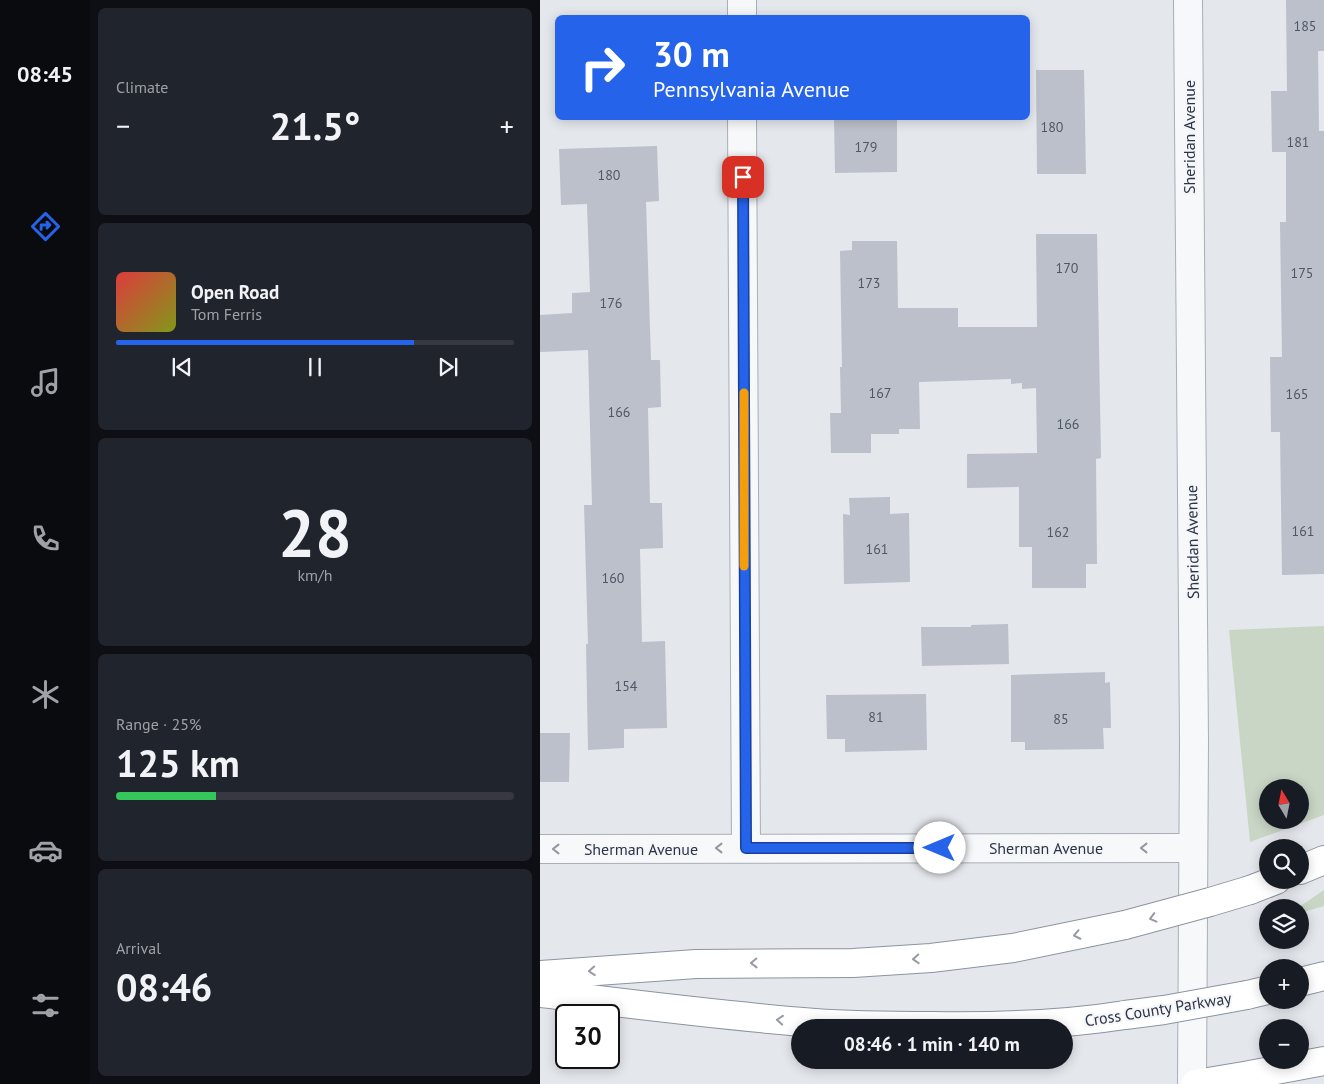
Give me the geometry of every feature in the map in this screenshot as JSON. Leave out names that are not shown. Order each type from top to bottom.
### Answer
[{"type":"highway","points":[[1309,866],[1324,860]]},
{"type":"highway","points":[[540,975],[696,964],[853,962],[931,958],[1013,948],[1124,925],[1259,887]]},
{"type":"highway","points":[[1309,980],[1324,976]]},
{"type":"highway","name":"Cross County Parkway","points":[[540,993],[746,1017],[817,1023],[968,1027],[1077,1022],[1174,1008],[1257,992]]},
{"type":"highway","points":[[1196,1084],[1324,1061]]},
{"type":"street","points":[[742,0],[742,15]]},
{"type":"street","name":"Sheridan Avenue","points":[[1188,0],[1194,742],[1192,1084]]},
{"type":"street","points":[[742,120],[746,848]]},
{"type":"street","name":"Sherman Avenue","points":[[540,849],[1192,848]]},
{"type":"green space","points":[[1324,626],[1324,815],[1309,820],[1309,779],[1259,779],[1259,829],[1286,829],[1250,842],[1229,630]]},
{"type":"green space","points":[[1324,890],[1324,906],[1309,910],[1309,900]]},
{"type":"building","points":[[1286,0],[1324,0],[1324,51],[1318,51],[1319,131],[1324,131],[1324,574],[1282,575],[1280,432],[1271,432],[1270,357],[1282,357],[1280,222],[1286,222],[1286,152],[1272,152],[1271,91],[1287,91]]},
{"type":"building","points":[[1036,70],[1084,70],[1086,174],[1037,174]]},
{"type":"building","points":[[834,120],[897,120],[897,172],[835,173]]},
{"type":"building","points":[[657,146],[659,201],[646,202],[651,360],[660,360],[661,407],[648,408],[650,503],[662,503],[663,548],[640,549],[642,642],[665,641],[667,728],[624,729],[624,748],[588,750],[586,644],[588,644],[584,505],[592,505],[588,350],[540,352],[540,315],[572,313],[572,293],[590,292],[587,204],[561,205],[559,149]]},
{"type":"building","points":[[1036,234],[1097,234],[1101,458],[1096,459],[1097,564],[1086,564],[1086,588],[1032,588],[1032,547],[1019,547],[1019,487],[967,488],[967,454],[1037,453],[1036,388],[1022,389],[1022,383],[1011,384],[1011,379],[919,382],[920,429],[899,429],[899,434],[871,434],[871,453],[831,453],[830,413],[841,413],[840,251],[852,250],[852,241],[897,241],[898,308],[958,308],[958,327],[1037,327]]},
{"type":"building","points":[[890,497],[890,514],[909,513],[910,582],[844,584],[843,514],[850,515],[849,498]]},
{"type":"building","points":[[1008,624],[1009,664],[922,666],[921,627],[971,627],[971,625]]},
{"type":"building","points":[[1105,672],[1105,683],[1110,682],[1111,728],[1103,728],[1104,749],[1025,750],[1025,742],[1011,742],[1011,675]]},
{"type":"building","points":[[926,694],[927,750],[845,752],[845,739],[827,739],[826,695]]},
{"type":"building","points":[[540,733],[570,733],[569,782],[540,782]]},
{"type":"slow traffic","points":[[744,393],[744,566]]},
{"type":"route","points":[[743,177],[746,848],[940,848]]}]
